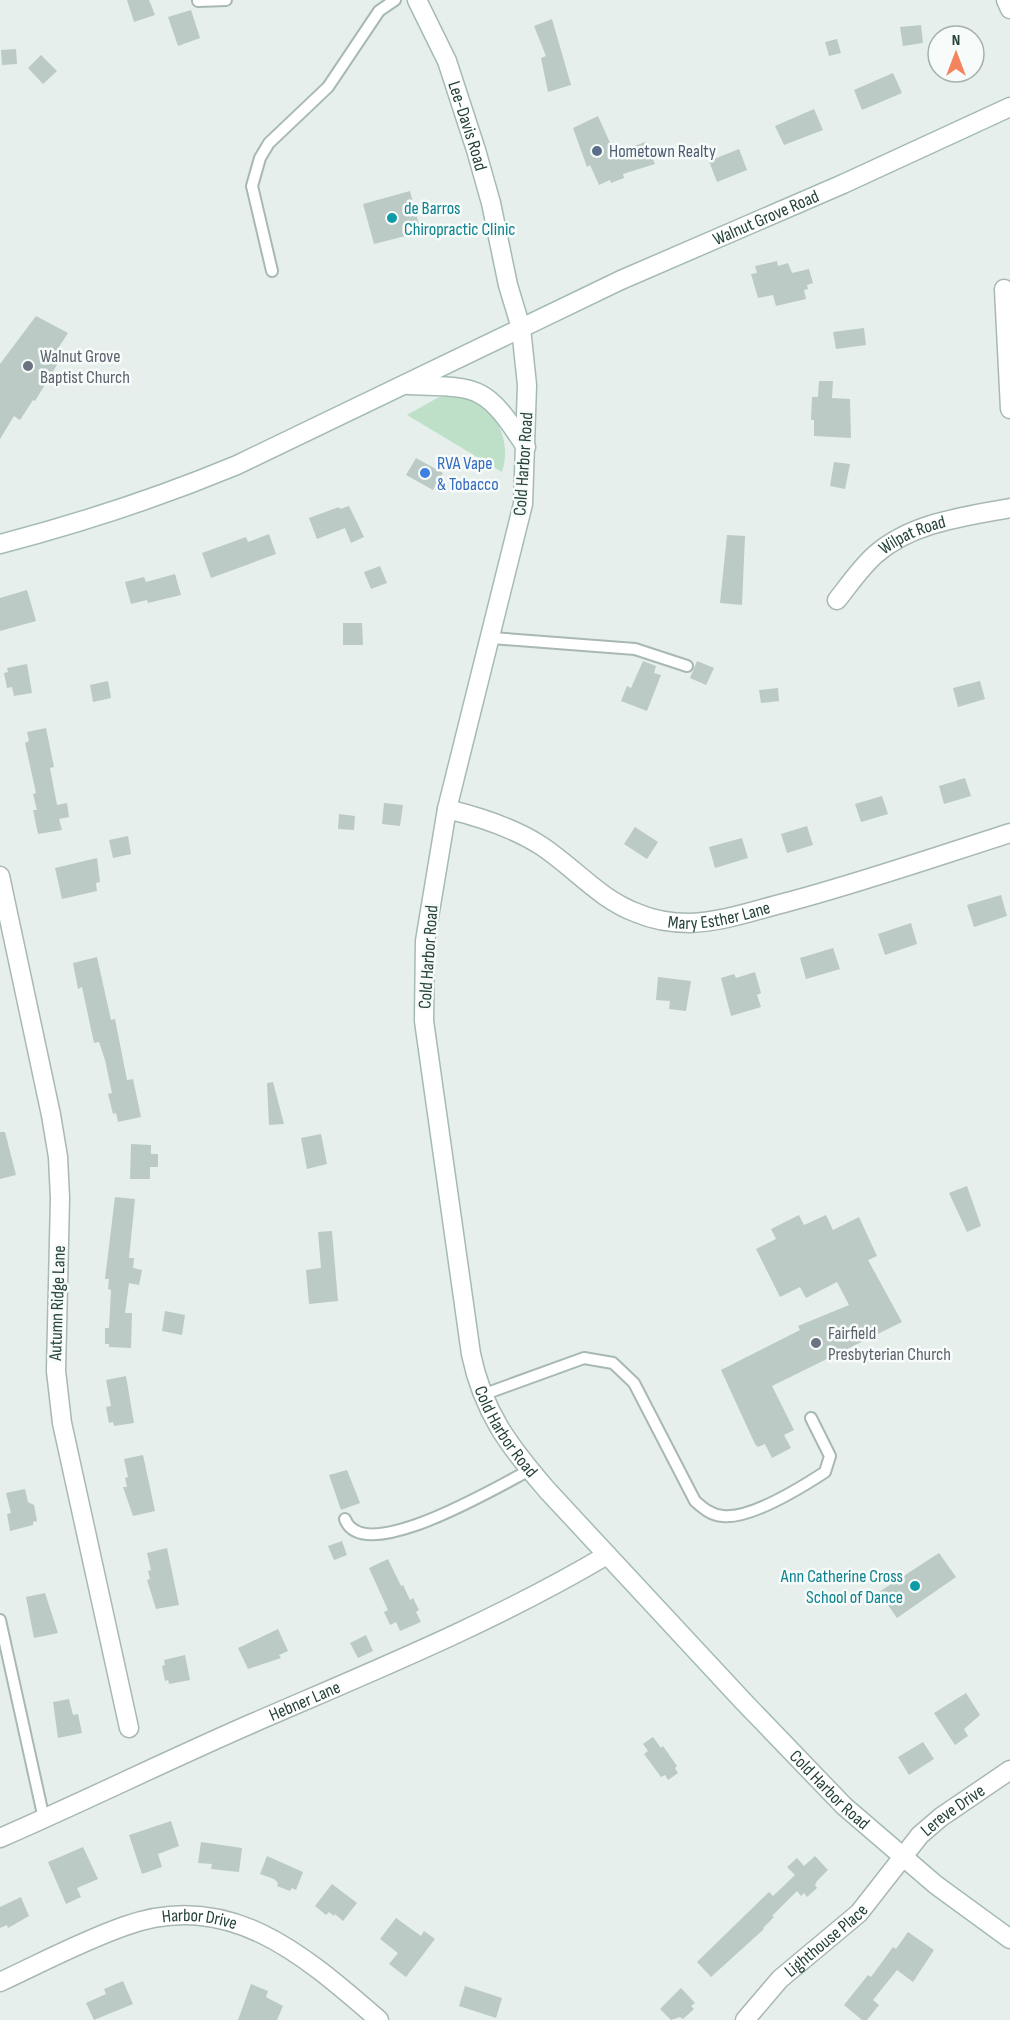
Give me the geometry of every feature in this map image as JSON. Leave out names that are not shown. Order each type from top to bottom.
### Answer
[{"type":"main road","name":"Lee-Davis Road","points":[[417,0],[447,61],[476,150],[491,203],[508,285],[521,328]]},
{"type":"main road","points":[[1006,0],[1010,9]]},
{"type":"main road","name":"Walnut Grove Road","points":[[521,328],[1010,106]]},
{"type":"main road","points":[[1004,289],[1010,409]]},
{"type":"main road","points":[[0,544],[57,529],[180,489],[237,465],[521,328]]},
{"type":"main road","name":"Cold Harbor Road","points":[[521,328],[527,385],[524,504],[447,809],[425,941],[424,1021],[471,1354],[482,1395],[508,1444],[530,1470],[801,1763],[901,1857],[1010,1939]]},
{"type":"main road","points":[[406,384],[454,386],[480,392],[497,404],[526,447]]},
{"type":"main road","name":"Wilpat Road","points":[[837,600],[875,555],[902,536],[942,521],[1010,508]]},
{"type":"main road","name":"Mary Esther Lane","points":[[447,809],[513,830],[540,846],[615,903],[656,919],[690,923],[718,920],[809,896],[1010,833]]},
{"type":"main road","name":"Autumn Ridge Lane","points":[[0,876],[58,1157],[60,1198],[56,1371],[62,1423],[129,1728]]},
{"type":"main road","name":"Hebner Lane","points":[[0,1838],[487,1621],[547,1591],[607,1555]]},
{"type":"main road","name":"Lereve Drive","points":[[901,1857],[941,1817],[1010,1770]]},
{"type":"main road","name":"Lighthouse Place","points":[[745,2020],[780,1979],[859,1913],[901,1857]]},
{"type":"main road","name":"Harbor Drive","points":[[0,1982],[125,1926],[168,1917],[204,1916],[235,1922],[279,1941],[311,1963],[379,2020]]},
{"type":"lane","points":[[198,1],[226,0]]},
{"type":"lane","points":[[272,271],[252,186],[260,158],[269,143],[333,81],[379,11],[395,0]]},
{"type":"lane","points":[[492,638],[635,649],[687,666]]},
{"type":"lane","points":[[482,1395],[584,1358],[613,1363],[634,1383],[695,1501],[713,1514],[725,1516],[737,1515],[767,1504],[825,1472],[830,1456],[811,1418]]},
{"type":"lane","points":[[345,1519],[351,1529],[359,1534],[395,1533],[437,1516],[530,1470]]},
{"type":"lane","points":[[0,1620],[44,1819]]},
{"type":"green space","points":[[460,395],[482,406],[498,424],[505,447],[502,472],[407,415],[439,397]]},
{"type":"building","points":[[127,0],[149,0],[155,15],[134,22]]},
{"type":"building","points":[[191,10],[200,38],[178,46],[168,17]]},
{"type":"building","points":[[552,19],[571,85],[548,92],[541,58],[546,56],[534,26]]},
{"type":"building","points":[[921,25],[923,43],[903,46],[900,27]]},
{"type":"building","points":[[837,39],[841,53],[829,56],[825,42]]},
{"type":"building","points":[[16,49],[17,64],[2,65],[1,50]]},
{"type":"building","points":[[41,55],[57,71],[43,84],[28,68]]},
{"type":"building","points":[[893,73],[902,93],[862,110],[854,90]]},
{"type":"building","points":[[814,109],[823,130],[784,145],[775,126]]},
{"type":"building","name":"Hometown Realty","points":[[598,116],[615,154],[645,142],[655,164],[623,174],[624,178],[611,183],[610,180],[599,185],[590,165],[587,167],[573,128]]},
{"type":"building","points":[[739,149],[747,170],[717,182],[709,161]]},
{"type":"building","name":"de Barros Chiropractic Clinic","points":[[410,191],[421,232],[374,244],[363,204]]},
{"type":"building","points":[[777,261],[778,266],[788,263],[792,273],[809,269],[813,283],[807,285],[808,289],[804,290],[806,299],[776,306],[773,295],[758,298],[751,274],[757,273],[755,266]]},
{"type":"building","name":"Walnut Grove Baptist Church","points":[[36,316],[68,333],[57,350],[63,355],[35,401],[33,400],[20,420],[14,416],[0,439],[0,364]]},
{"type":"building","points":[[864,328],[866,345],[836,349],[833,332]]},
{"type":"building","points":[[819,381],[833,381],[832,398],[850,399],[851,438],[814,436],[814,420],[811,420],[812,397],[818,397]]},
{"type":"building","points":[[416,458],[443,473],[433,490],[406,475]]},
{"type":"building","points":[[834,462],[850,464],[845,489],[830,486]]},
{"type":"building","points":[[349,506],[364,537],[351,543],[345,528],[317,539],[309,518],[339,507],[340,509]]},
{"type":"building","points":[[269,534],[276,554],[211,578],[202,553],[246,537],[248,542]]},
{"type":"building","points":[[727,535],[745,536],[742,605],[720,603]]},
{"type":"building","points":[[380,566],[387,583],[371,589],[364,572]]},
{"type":"building","points":[[175,574],[181,595],[148,603],[147,600],[131,604],[125,582],[144,577],[146,582]]},
{"type":"building","points":[[27,590],[36,621],[0,631],[0,598]]},
{"type":"building","points":[[343,623],[362,623],[363,645],[343,645]]},
{"type":"building","points":[[643,661],[656,666],[654,673],[661,675],[647,711],[621,701],[627,686],[631,688]]},
{"type":"building","points":[[697,661],[714,668],[706,685],[690,678]]},
{"type":"building","points":[[27,664],[32,693],[14,696],[12,687],[7,688],[4,673],[8,672],[7,668]]},
{"type":"building","points":[[108,681],[111,698],[93,702],[90,685]]},
{"type":"building","points":[[980,681],[985,699],[958,707],[953,688]]},
{"type":"building","points":[[778,688],[779,701],[761,703],[759,690]]},
{"type":"building","points":[[46,728],[54,767],[50,768],[57,805],[67,803],[69,817],[59,819],[62,830],[38,834],[33,810],[37,810],[33,794],[36,793],[25,743],[29,741],[27,732]]},
{"type":"building","points":[[965,778],[971,796],[944,804],[939,786]]},
{"type":"building","points":[[882,796],[888,814],[861,822],[855,804]]},
{"type":"building","points":[[384,803],[403,805],[400,826],[382,824]]},
{"type":"building","points":[[339,814],[355,816],[354,830],[338,829]]},
{"type":"building","points":[[807,826],[813,845],[787,853],[781,834]]},
{"type":"building","points":[[635,827],[658,842],[647,859],[624,844]]},
{"type":"building","points":[[128,836],[131,854],[113,858],[109,840]]},
{"type":"building","points":[[742,838],[748,858],[715,868],[709,847]]},
{"type":"building","points":[[97,858],[100,882],[96,883],[97,891],[62,899],[55,868]]},
{"type":"building","points":[[1001,895],[1007,916],[974,927],[967,905]]},
{"type":"building","points":[[911,923],[917,944],[885,955],[878,934]]},
{"type":"building","points":[[833,948],[840,969],[806,979],[800,958]]},
{"type":"building","points":[[97,957],[111,1020],[115,1019],[127,1080],[133,1079],[141,1117],[118,1122],[116,1113],[113,1114],[108,1094],[112,1093],[105,1060],[99,1042],[94,1043],[82,987],[78,989],[73,963]]},
{"type":"building","points":[[755,972],[761,993],[757,995],[761,1007],[731,1016],[721,978],[734,974],[736,978]]},
{"type":"building","points":[[658,977],[691,981],[686,1011],[669,1009],[670,1001],[656,1000]]},
{"type":"building","points":[[273,1082],[284,1124],[269,1125],[267,1083]]},
{"type":"building","points":[[0,1132],[5,1132],[16,1175],[0,1179]]},
{"type":"building","points":[[321,1134],[327,1164],[307,1169],[301,1138]]},
{"type":"building","points":[[131,1144],[151,1145],[151,1154],[158,1154],[158,1167],[150,1167],[150,1179],[130,1179]]},
{"type":"building","points":[[967,1186],[981,1226],[967,1232],[949,1193]]},
{"type":"building","points":[[115,1197],[135,1199],[129,1258],[134,1258],[133,1268],[142,1270],[139,1285],[129,1283],[125,1313],[132,1313],[131,1348],[109,1347],[109,1344],[105,1344],[105,1328],[109,1328],[111,1290],[108,1289],[109,1279],[105,1279]]},
{"type":"building","name":"Fairfield Presbyterian Church","points":[[799,1215],[804,1225],[826,1215],[833,1230],[859,1217],[877,1256],[868,1260],[902,1322],[772,1386],[794,1430],[784,1435],[791,1448],[772,1458],[765,1444],[758,1447],[755,1444],[721,1370],[800,1330],[798,1326],[849,1305],[837,1282],[806,1298],[800,1287],[780,1297],[756,1249],[776,1239],[771,1229]]},
{"type":"building","points":[[332,1231],[338,1301],[309,1304],[306,1270],[321,1268],[318,1232]]},
{"type":"building","points":[[165,1311],[185,1315],[182,1335],[162,1331]]},
{"type":"building","points":[[126,1376],[134,1423],[114,1426],[113,1422],[109,1423],[106,1407],[111,1406],[106,1380]]},
{"type":"building","points":[[143,1455],[155,1511],[133,1516],[123,1487],[127,1487],[125,1478],[128,1477],[124,1459]]},
{"type":"building","points":[[347,1470],[360,1503],[341,1510],[329,1475]]},
{"type":"building","points":[[25,1489],[28,1502],[34,1505],[37,1521],[33,1522],[33,1525],[10,1531],[7,1514],[11,1513],[6,1493]]},
{"type":"building","points":[[342,1541],[347,1555],[334,1560],[328,1546]]},
{"type":"building","points":[[167,1548],[179,1605],[156,1609],[147,1580],[150,1579],[148,1571],[151,1570],[147,1553]]},
{"type":"building","name":"Ann Catherine Cross School of Dance","points":[[939,1553],[956,1577],[897,1618],[879,1592]]},
{"type":"building","points":[[388,1559],[401,1586],[403,1585],[410,1600],[413,1598],[419,1610],[416,1612],[421,1622],[400,1631],[396,1622],[390,1625],[384,1612],[388,1610],[369,1568]]},
{"type":"building","points":[[45,1593],[58,1633],[34,1638],[26,1597]]},
{"type":"building","points":[[278,1629],[288,1651],[279,1655],[281,1658],[248,1669],[238,1648]]},
{"type":"building","points":[[366,1635],[373,1651],[358,1658],[350,1643]]},
{"type":"building","points":[[185,1655],[190,1680],[169,1684],[168,1680],[165,1681],[162,1666],[165,1665],[164,1660]]},
{"type":"building","points":[[966,1693],[980,1715],[964,1729],[968,1736],[955,1745],[934,1713]]},
{"type":"building","points":[[69,1699],[73,1715],[78,1714],[82,1733],[58,1738],[53,1702]]},
{"type":"building","points":[[653,1737],[661,1748],[663,1746],[677,1766],[675,1768],[678,1773],[668,1780],[665,1775],[661,1777],[644,1754],[648,1751],[643,1744]]},
{"type":"building","points":[[923,1742],[934,1759],[909,1775],[898,1757]]},
{"type":"building","points":[[171,1821],[179,1846],[158,1854],[162,1867],[142,1874],[129,1835]]},
{"type":"building","points":[[201,1842],[242,1848],[239,1872],[211,1869],[212,1864],[198,1863]]},
{"type":"building","points":[[83,1847],[98,1879],[77,1888],[81,1897],[66,1904],[48,1862]]},
{"type":"building","points":[[267,1856],[303,1872],[296,1890],[292,1888],[290,1891],[277,1886],[278,1883],[274,1879],[260,1874]]},
{"type":"building","points":[[815,1856],[828,1870],[817,1881],[815,1885],[817,1888],[807,1897],[804,1893],[801,1896],[797,1891],[772,1916],[774,1917],[764,1929],[711,1977],[697,1962],[769,1892],[773,1896],[795,1875],[787,1867],[797,1858],[804,1866]]},
{"type":"building","points":[[332,1884],[357,1903],[343,1921],[335,1914],[334,1916],[329,1912],[326,1915],[315,1906]]},
{"type":"building","points":[[21,1897],[29,1916],[8,1928],[7,1925],[0,1928],[0,1907]]},
{"type":"building","points":[[396,1918],[421,1936],[424,1931],[435,1939],[406,1977],[389,1964],[398,1953],[380,1939]]},
{"type":"building","points":[[908,1932],[934,1950],[913,1982],[897,1970],[873,2000],[879,2005],[867,2020],[862,2020],[844,2005],[868,1975],[871,1977],[893,1947],[896,1949]]},
{"type":"building","points":[[123,1981],[133,2004],[94,2020],[86,2003],[106,1994],[104,1989]]},
{"type":"building","points":[[251,1984],[268,1991],[266,1997],[283,2006],[277,2020],[238,2020]]},
{"type":"building","points":[[465,1986],[502,1998],[496,2018],[459,2006]]},
{"type":"building","points":[[681,1988],[695,2003],[691,2006],[694,2009],[683,2019],[680,2017],[671,2020],[660,2009]]},
{"type":"place","name":"Hometown Realty","points":[[597,151]]},
{"type":"place","name":"de Barros Chiropractic Clinic","points":[[392,218]]},
{"type":"place","name":"Walnut Grove Baptist Church","points":[[28,366]]},
{"type":"place","name":"RVA Vape & Tobacco","points":[[425,473]]},
{"type":"place","name":"Fairfield Presbyterian Church","points":[[816,1343]]},
{"type":"place","name":"Ann Catherine Cross School of Dance","points":[[915,1586]]}]
